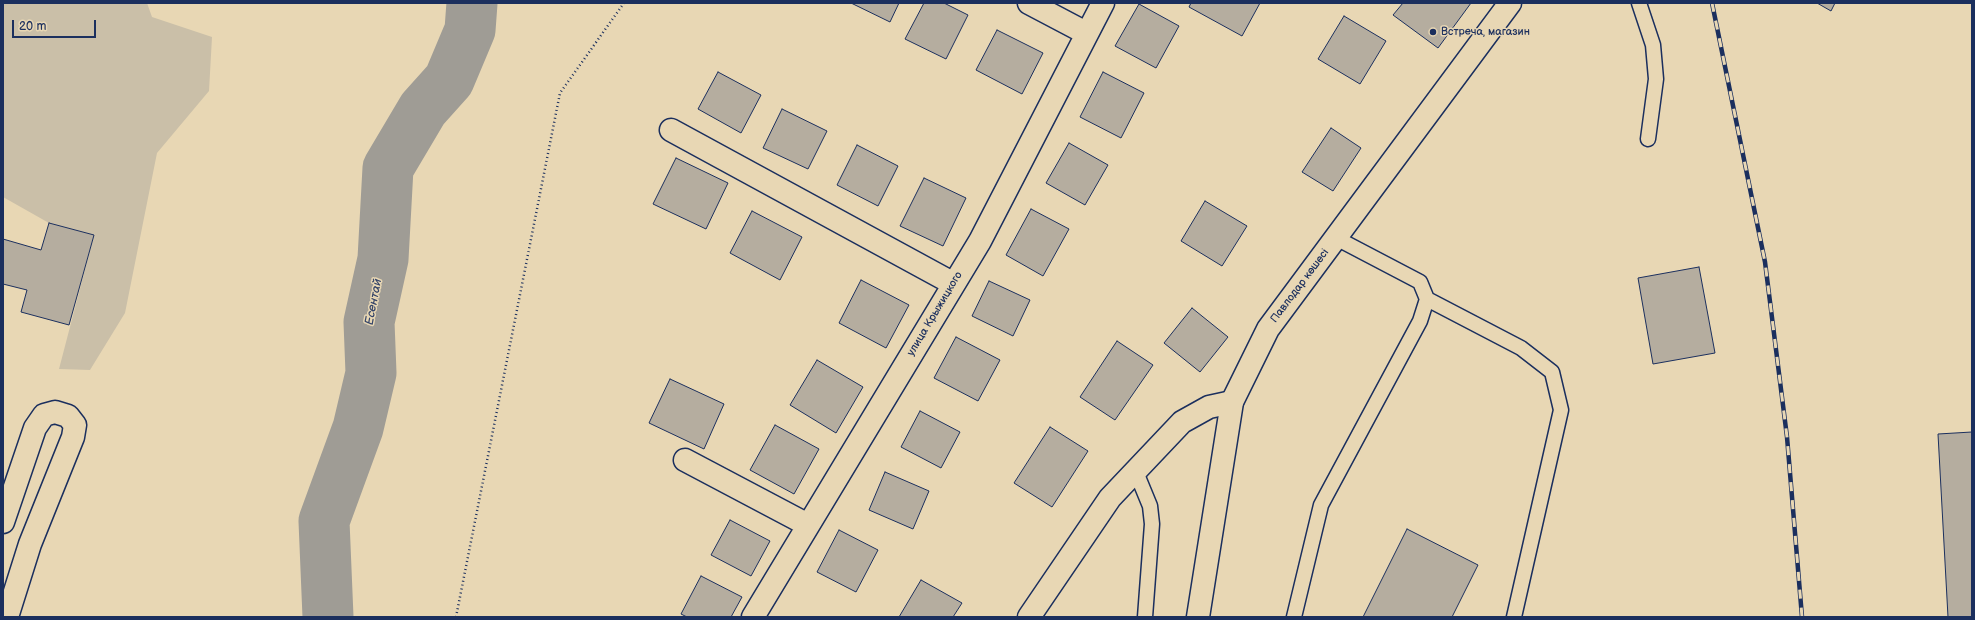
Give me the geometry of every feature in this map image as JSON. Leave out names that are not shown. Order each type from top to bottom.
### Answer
[{"type":"street","points":[[1029,3],[1086,33]]},
{"type":"street","name":"улица Крыжицкого","points":[[753,617],[980,241],[1086,33],[1103,3]]},
{"type":"street","name":"Павлодар көшесі","points":[[1198,617],[1232,402],[1268,329],[1510,3]]},
{"type":"street","points":[[671,130],[954,284]]},
{"type":"street","points":[[1029,617],[1110,498],[1182,422],[1209,407],[1232,402]]},
{"type":"street","points":[[3,522],[35,428],[44,415],[55,412],[68,416],[75,425],[73,437],[30,544],[7,617]]},
{"type":"street","points":[[685,460],[808,525]]},
{"type":"lane","points":[[1639,3],[1653,45],[1656,79],[1648,139]]},
{"type":"lane","points":[[1294,617],[1321,505],[1420,322],[1427,299],[1420,282],[1336,238]]},
{"type":"lane","points":[[1427,299],[1521,348],[1552,372],[1561,410],[1514,617]]},
{"type":"lane","points":[[1136,472],[1150,506],[1152,524],[1145,617]]},
{"type":"path","points":[[456,617],[560,93],[624,3]]},
{"type":"shaded area","points":[[3,3],[147,3],[152,17],[212,37],[209,91],[157,153],[125,313],[90,370],[59,369],[94,235],[49,223],[3,197]]},
{"type":"building","points":[[851,3],[899,3],[890,22]]},
{"type":"building","points":[[924,3],[944,3],[968,15],[946,59],[905,39]]},
{"type":"building","points":[[1191,3],[1260,3],[1242,36],[1189,7]]},
{"type":"building","name":"Встреча, магазин","points":[[1403,3],[1471,3],[1438,48],[1393,15]]},
{"type":"building","points":[[1817,3],[1835,3],[1831,11]]},
{"type":"building","points":[[1139,4],[1179,26],[1156,68],[1115,46]]},
{"type":"building","points":[[1344,16],[1386,41],[1360,84],[1318,59]]},
{"type":"building","points":[[997,30],[1043,53],[1022,94],[976,70]]},
{"type":"building","points":[[718,72],[761,95],[741,133],[698,109]]},
{"type":"building","points":[[1103,72],[1144,93],[1121,138],[1080,117]]},
{"type":"building","points":[[782,109],[827,131],[808,169],[763,148]]},
{"type":"building","points":[[1331,128],[1361,148],[1333,191],[1302,172]]},
{"type":"building","points":[[1069,143],[1108,165],[1085,205],[1046,183]]},
{"type":"building","points":[[857,145],[898,166],[878,206],[837,185]]},
{"type":"building","points":[[676,158],[728,183],[706,229],[653,204]]},
{"type":"building","points":[[924,178],[966,198],[943,246],[900,226]]},
{"type":"building","points":[[1205,201],[1247,226],[1222,266],[1181,241]]},
{"type":"building","points":[[1031,209],[1069,229],[1043,276],[1006,255]]},
{"type":"building","points":[[752,211],[802,237],[780,280],[730,253]]},
{"type":"building","points":[[49,223],[94,235],[69,325],[21,312],[27,290],[3,284],[3,239],[41,250]]},
{"type":"building","points":[[1699,267],[1715,353],[1653,364],[1638,278]]},
{"type":"building","points":[[861,280],[909,305],[886,348],[839,323]]},
{"type":"building","points":[[989,281],[1030,300],[1013,336],[972,316]]},
{"type":"building","points":[[1192,308],[1228,337],[1200,372],[1164,343]]},
{"type":"building","points":[[956,337],[1000,360],[978,401],[934,378]]},
{"type":"building","points":[[1117,341],[1153,365],[1115,420],[1080,397]]},
{"type":"building","points":[[817,360],[863,387],[836,433],[790,405]]},
{"type":"building","points":[[670,379],[724,404],[704,449],[649,423]]},
{"type":"building","points":[[920,411],[960,432],[941,468],[901,447]]},
{"type":"building","points":[[775,425],[819,449],[794,494],[750,470]]},
{"type":"building","points":[[1050,427],[1088,451],[1052,507],[1014,483]]},
{"type":"building","points":[[1972,432],[1972,617],[1948,617],[1938,434]]},
{"type":"building","points":[[885,472],[929,491],[913,529],[869,510]]},
{"type":"building","points":[[730,520],[770,541],[751,576],[711,555]]},
{"type":"building","points":[[1407,529],[1478,565],[1452,617],[1363,617]]},
{"type":"building","points":[[839,530],[878,550],[856,592],[817,572]]},
{"type":"building","points":[[701,576],[742,597],[731,617],[687,617],[681,614]]},
{"type":"building","points":[[921,580],[962,603],[953,617],[899,617]]},
{"type":"waterway","name":"Есентай","points":[[328,617],[324,521],[358,428],[371,373],[369,322],[383,259],[388,168],[423,109],[449,80],[470,30],[472,3]]},
{"type":"railway","points":[[1712,3],[1765,262],[1787,437],[1802,617]]},
{"type":"place","name":"Встреча, магазин","points":[[1433,32]]}]
